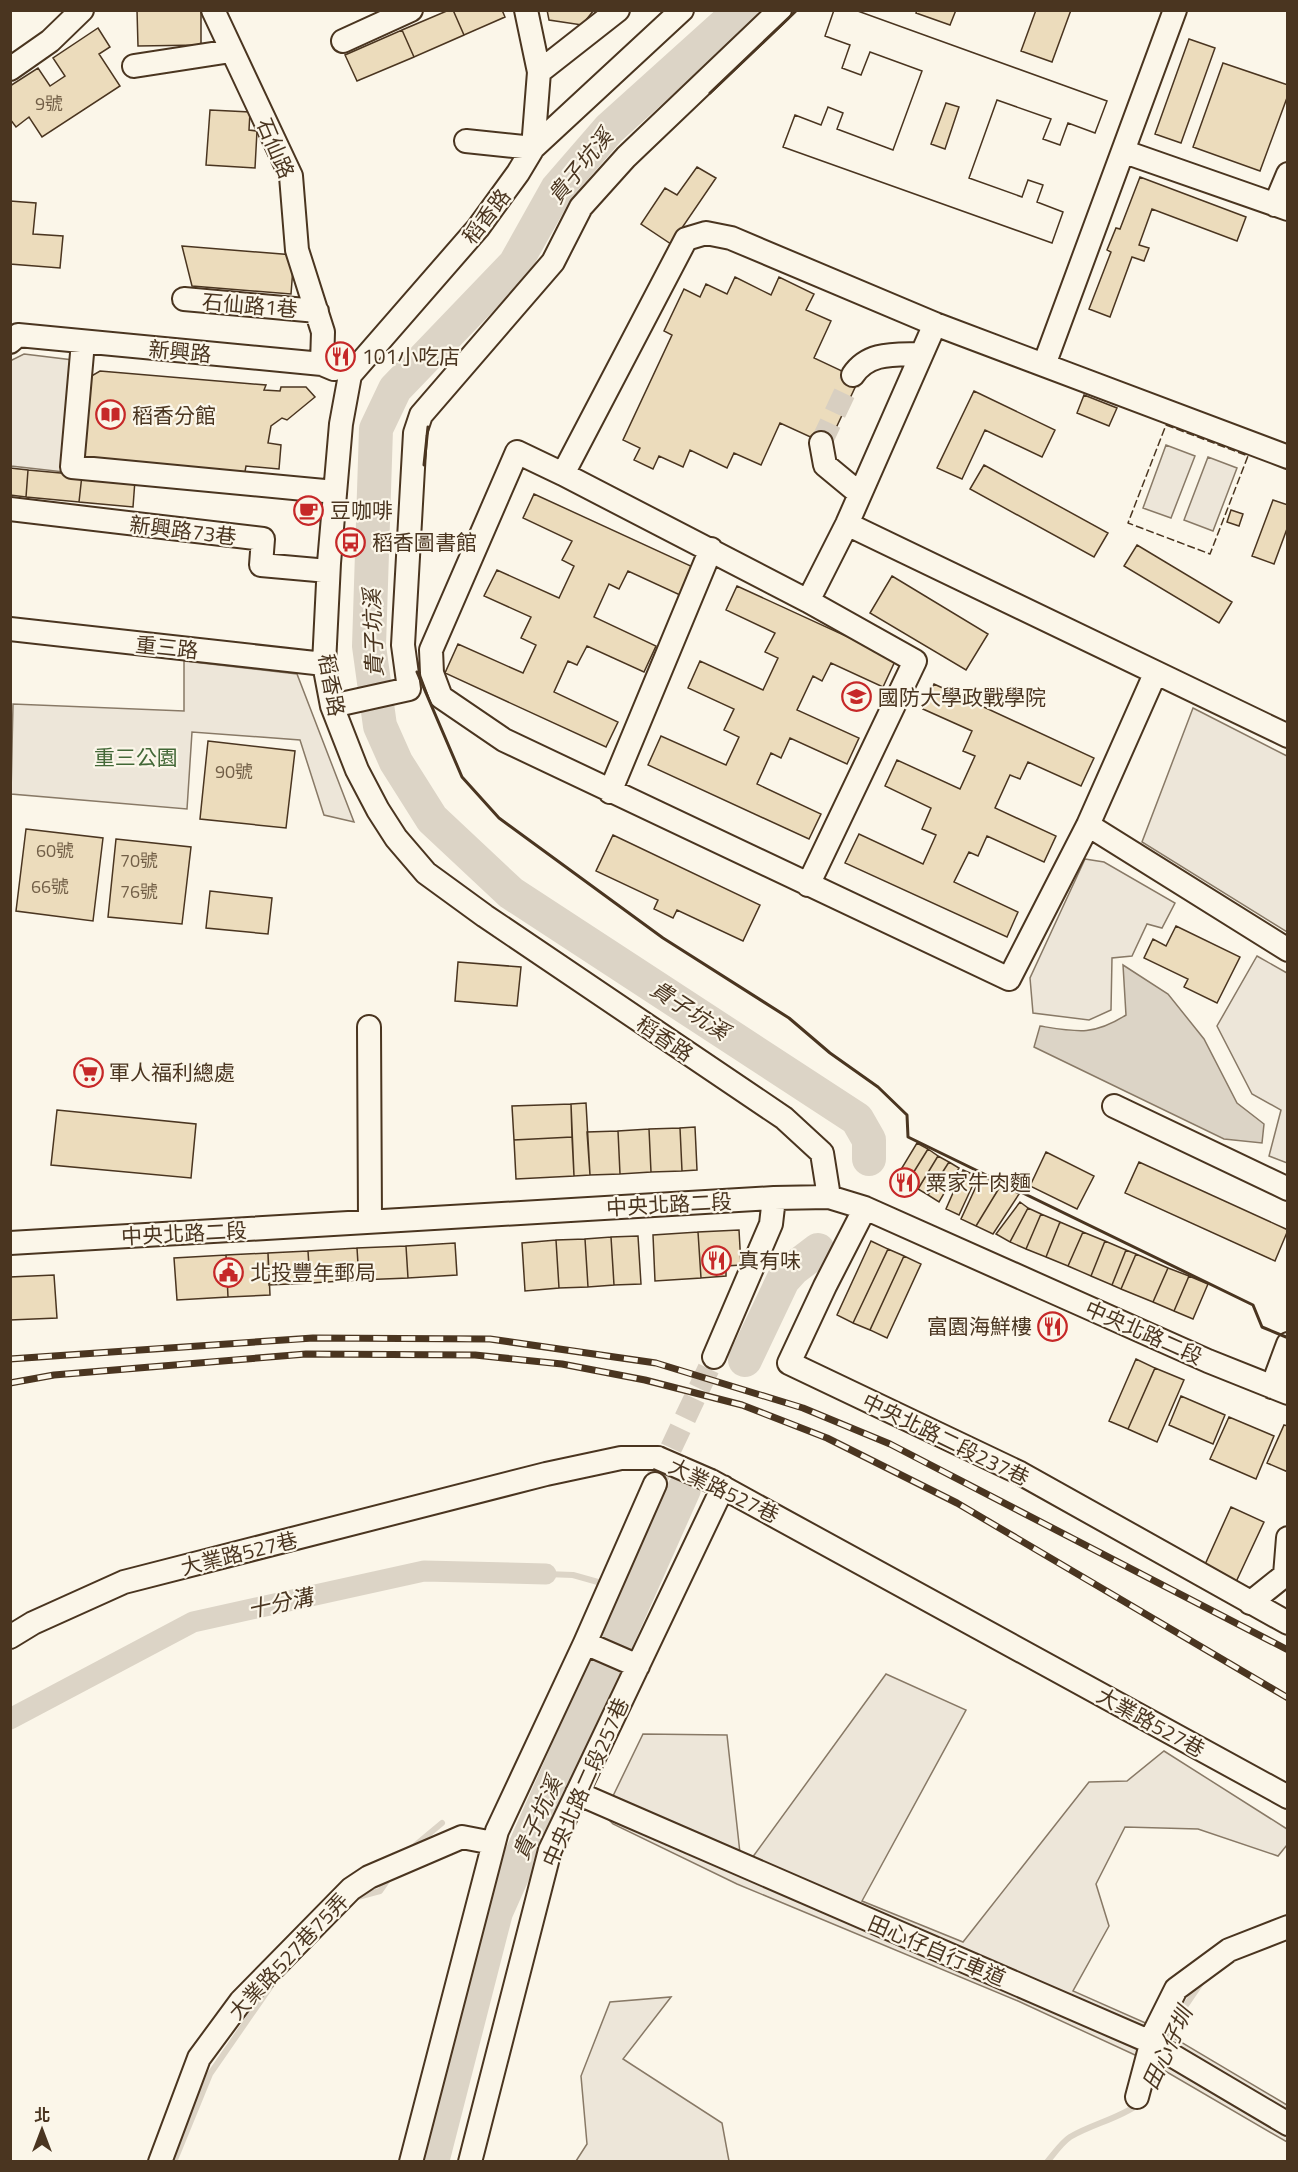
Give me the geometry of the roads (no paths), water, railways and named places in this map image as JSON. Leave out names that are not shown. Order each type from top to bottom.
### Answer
[{"type":"street","points":[[10,69],[50,41],[82,10]]},
{"type":"street","name":"石仙路","points":[[213,10],[291,176],[297,250],[323,332],[322,364]]},
{"type":"street","points":[[343,41],[411,10]]},
{"type":"street","name":"稻香路","points":[[526,10],[538,72],[533,148],[518,173],[478,228],[350,375],[341,424],[328,572],[324,664],[332,706],[357,770],[378,810],[396,838],[426,873],[484,916],[784,1118],[822,1153],[829,1197]]},
{"type":"street","points":[[538,72],[618,10]]},
{"type":"street","points":[[466,141],[533,148],[682,10]]},
{"type":"street","points":[[332,706],[409,689],[403,645],[415,434],[421,415],[553,262],[581,207],[626,157],[780,10]]},
{"type":"street","points":[[1044,366],[1125,152],[1175,10]]},
{"type":"street","points":[[134,66],[231,51]]},
{"type":"street","points":[[1125,152],[1281,207],[1287,174]]},
{"type":"street","points":[[563,474],[686,238],[706,233],[731,238],[935,324],[1287,457]]},
{"type":"street","name":"石仙路1巷","points":[[184,299],[316,311]]},
{"type":"street","points":[[808,601],[847,524],[935,324]]},
{"type":"street","name":"新興路","points":[[10,342],[18,335],[322,364],[350,375]]},
{"type":"street","points":[[83,342],[72,466],[335,492]]},
{"type":"street","points":[[853,375],[859,366],[880,355],[921,354]]},
{"type":"street","points":[[821,443],[825,465],[860,494]]},
{"type":"street","points":[[808,885],[915,662],[711,549],[517,452],[431,650],[432,674],[441,697],[504,741],[610,792],[808,885],[1009,979],[1088,825],[1155,674]]},
{"type":"street","name":"新興路73巷","points":[[10,509],[263,539],[261,565],[328,572]]},
{"type":"street","points":[[847,524],[1287,736]]},
{"type":"street","points":[[610,792],[711,549]]},
{"type":"street","name":"重三路","points":[[10,629],[324,664]]},
{"type":"street","points":[[1088,825],[1287,950]]},
{"type":"street","points":[[369,1027],[370,1221]]},
{"type":"street","points":[[1114,1106],[1287,1189]]},
{"type":"street","name":"中央北路二段","points":[[10,1243],[774,1198],[829,1197],[865,1208],[1280,1390]]},
{"type":"street","points":[[714,1357],[771,1224],[774,1198]]},
{"type":"street","name":"中央北路二段237巷","points":[[865,1208],[789,1363],[1020,1473],[1250,1602]]},
{"type":"street","points":[[1280,1390],[1287,1344]]},
{"type":"street","name":"大業路527巷","points":[[10,1637],[33,1623],[124,1582],[546,1474],[621,1458],[658,1458],[717,1484],[1287,1797]]},
{"type":"street","points":[[411,2162],[493,1843],[655,1484]]},
{"type":"street","name":"中央北路二段257巷","points":[[470,2162],[550,1850],[638,1666],[717,1484]]},
{"type":"street","points":[[1287,1538],[1285,1575],[1250,1602],[1287,1623]]},
{"type":"street","points":[[585,1643],[638,1666]]},
{"type":"street","name":"田心仔自行車道","points":[[577,1793],[1152,2043],[1287,2124]]},
{"type":"street","name":"大業路527巷75弄","points":[[159,2162],[199,2058],[241,2001],[351,1889],[369,1877],[462,1837],[493,1843]]},
{"type":"street","points":[[1137,2097],[1152,2043],[1176,1989],[1228,1950],[1287,1927]]},
{"type":"waterway","name":"貴子坑溪","points":[[741,10],[609,129],[557,189],[515,264],[395,389],[376,429],[369,646],[380,726],[396,762],[432,819],[511,893],[857,1119],[869,1140],[869,1159]]},
{"type":"waterway","points":[[360,645],[362,642],[369,642]]},
{"type":"waterway","name":"貴子坑溪","points":[[745,1360],[783,1280],[793,1269],[818,1250]]},
{"type":"waterway","name":"貴子坑溪","points":[[432,2162],[496,1912],[684,1489]]},
{"type":"waterway","name":"十分溝","points":[[10,1719],[193,1622],[424,1571],[546,1574]]},
{"type":"waterway","name":"十分溝","points":[[546,1574],[573,1575],[605,1584]]},
{"type":"waterway","points":[[615,1587],[638,1593]]},
{"type":"waterway","points":[[412,1848],[442,1823]]},
{"type":"waterway","points":[[354,1898],[380,1891],[391,1875]]},
{"type":"waterway","points":[[174,2162],[210,2074],[273,1983]]},
{"type":"waterway","name":"田心仔圳","points":[[1165,2047],[1173,2024],[1201,1983]]},
{"type":"waterway","name":"田心仔圳","points":[[1148,2091],[1158,2076],[1162,2056]]},
{"type":"waterway","name":"田心仔圳","points":[[1047,2162],[1070,2137],[1139,2104]]},
{"type":"tunnel","points":[[821,443],[853,375]]},
{"type":"tunnel","points":[[657,1478],[714,1357]]},
{"type":"railway","points":[[10,1359],[313,1338],[490,1339],[656,1363],[803,1408],[890,1444],[1288,1650]]},
{"type":"railway","points":[[10,1383],[54,1375],[306,1354],[475,1355],[562,1364],[645,1380],[742,1405],[827,1438],[957,1503],[1288,1698]]},
{"type":"place","name":"101小吃店","points":[[341,356]]},
{"type":"place","name":"稻香分館","points":[[111,415]]},
{"type":"place","name":"豆咖啡","points":[[309,510]]},
{"type":"place","name":"稻香圖書館","points":[[351,542]]},
{"type":"place","name":"國防大學政戰學院","points":[[857,697]]},
{"type":"place","name":"軍人福利總處","points":[[88,1072]]},
{"type":"place","name":"粟家牛肉麵","points":[[905,1182]]},
{"type":"place","name":"真有味","points":[[717,1260]]},
{"type":"place","name":"北投豐年郵局","points":[[229,1272]]},
{"type":"place","name":"富園海鮮樓","points":[[1053,1326]]},
{"type":"park label","name":"重三公園","points":[[136,757]]}]
